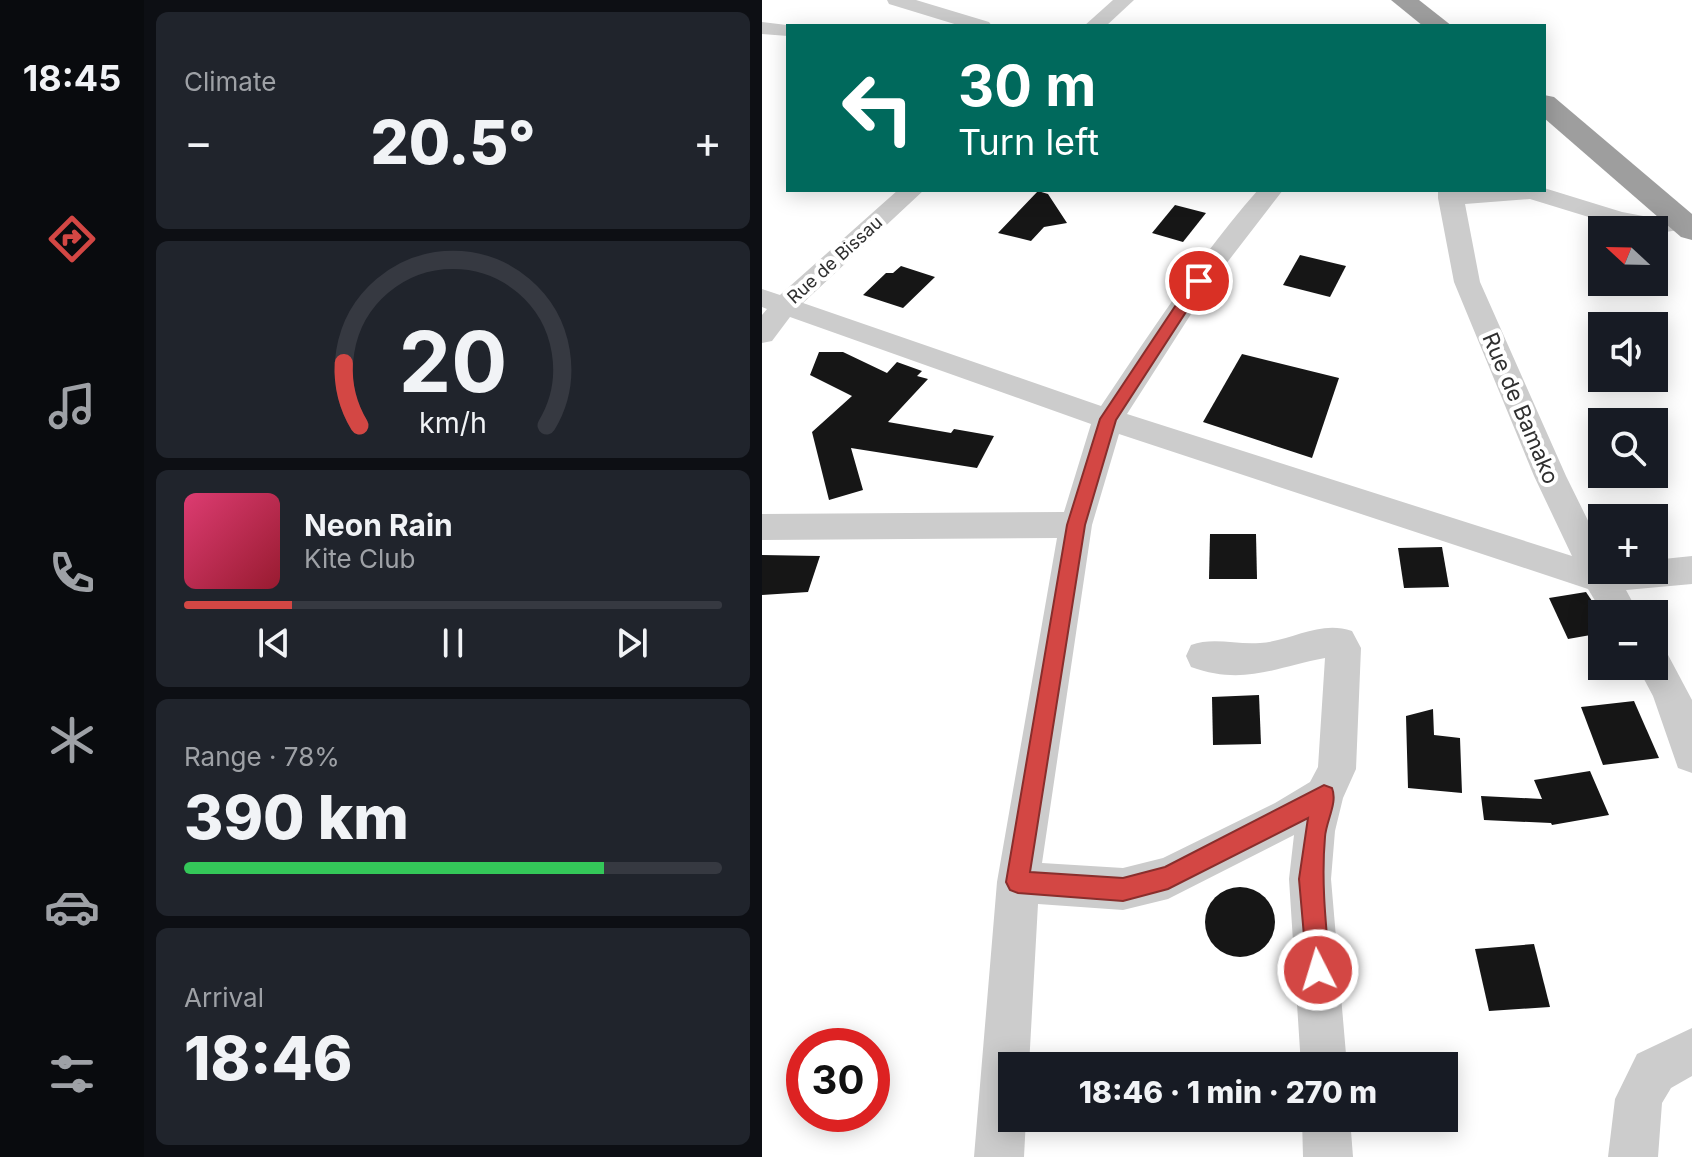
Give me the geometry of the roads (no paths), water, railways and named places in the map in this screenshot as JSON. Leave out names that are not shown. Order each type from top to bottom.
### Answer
[{"type":"highway","points":[[1403,0],[1436,24]]},
{"type":"highway","points":[[1546,105],[1688,227]]},
{"type":"street","points":[[896,0],[975,24]]},
{"type":"street","points":[[1096,24],[1125,0]]},
{"type":"street","points":[[762,28],[786,30]]},
{"type":"street","name":"Rue de Bissau","points":[[762,334],[774,301],[910,192]]},
{"type":"street","points":[[999,1157],[1018,882],[1076,525],[1108,419],[1199,281],[1269,192]]},
{"type":"street","points":[[1450,194],[1503,192]]},
{"type":"street","points":[[1532,192],[1618,219],[1688,227]]},
{"type":"street","name":"Rue de Bamako","points":[[1450,194],[1467,282],[1550,476],[1588,554]]},
{"type":"street","points":[[774,301],[1108,419],[1588,575]]},
{"type":"street","points":[[762,527],[1076,525]]},
{"type":"street","points":[[1668,572],[1692,570]]},
{"type":"street","points":[[1204,656],[1263,659],[1294,654],[1328,640],[1339,642],[1343,648],[1337,769],[1324,795],[1315,831],[1310,879],[1323,1052]]},
{"type":"street","points":[[1672,687],[1692,755]]},
{"type":"street","points":[[1018,882],[1123,889],[1168,878],[1289,817],[1324,795]]},
{"type":"street","points":[[1633,1157],[1639,1099],[1654,1071],[1692,1051]]},
{"type":"street","points":[[1327,1132],[1328,1157]]}]
